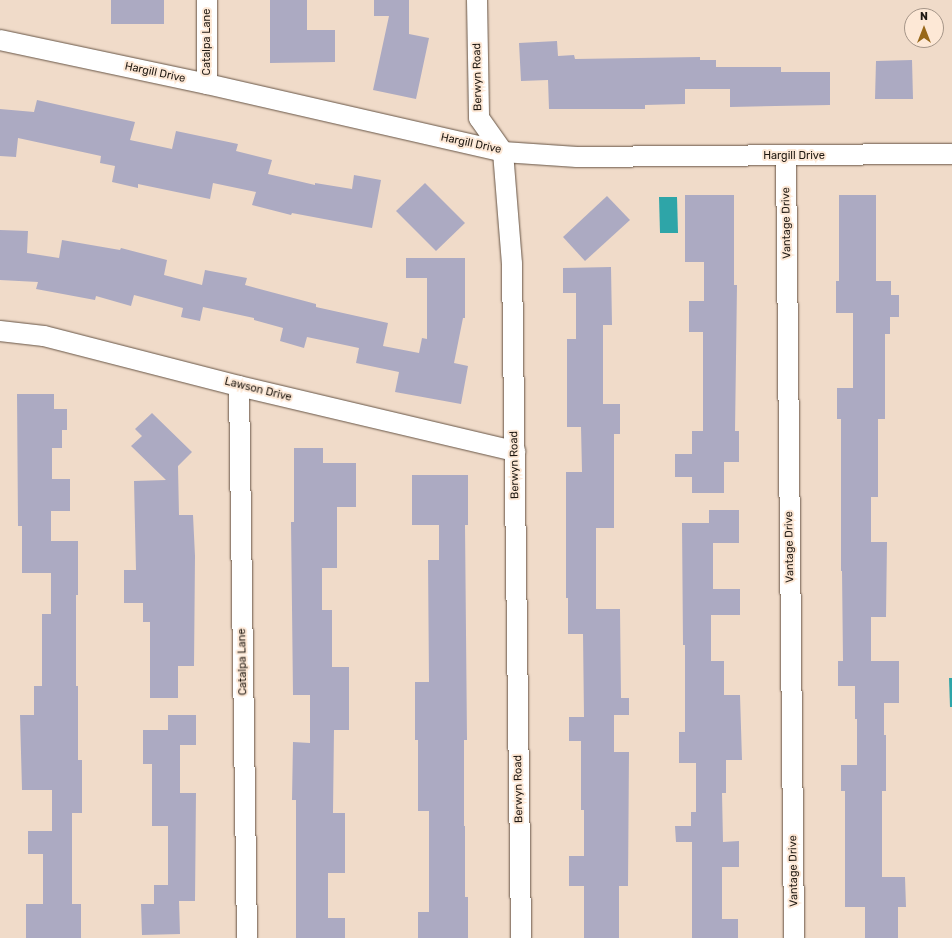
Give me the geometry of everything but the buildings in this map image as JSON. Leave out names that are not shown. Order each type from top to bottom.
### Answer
[{"type":"street","name":"Catalpa Lane","points":[[207,84],[208,0]]},
{"type":"street","name":"Berwyn Road","points":[[477,0],[478,118],[503,152],[512,264],[520,938]]},
{"type":"street","name":"Hargill Drive","points":[[0,40],[207,84],[503,152],[577,157],[952,154]]},
{"type":"street","name":"Vantage Drive","points":[[786,156],[794,938]]},
{"type":"street","name":"Lawson Drive","points":[[0,331],[44,336],[240,386],[515,451]]},
{"type":"street","name":"Catalpa Lane","points":[[240,386],[247,938]]},
{"type":"water","points":[[659,197],[677,197],[678,233],[660,233]]},
{"type":"water","points":[[949,678],[952,678],[952,707],[950,707]]}]
